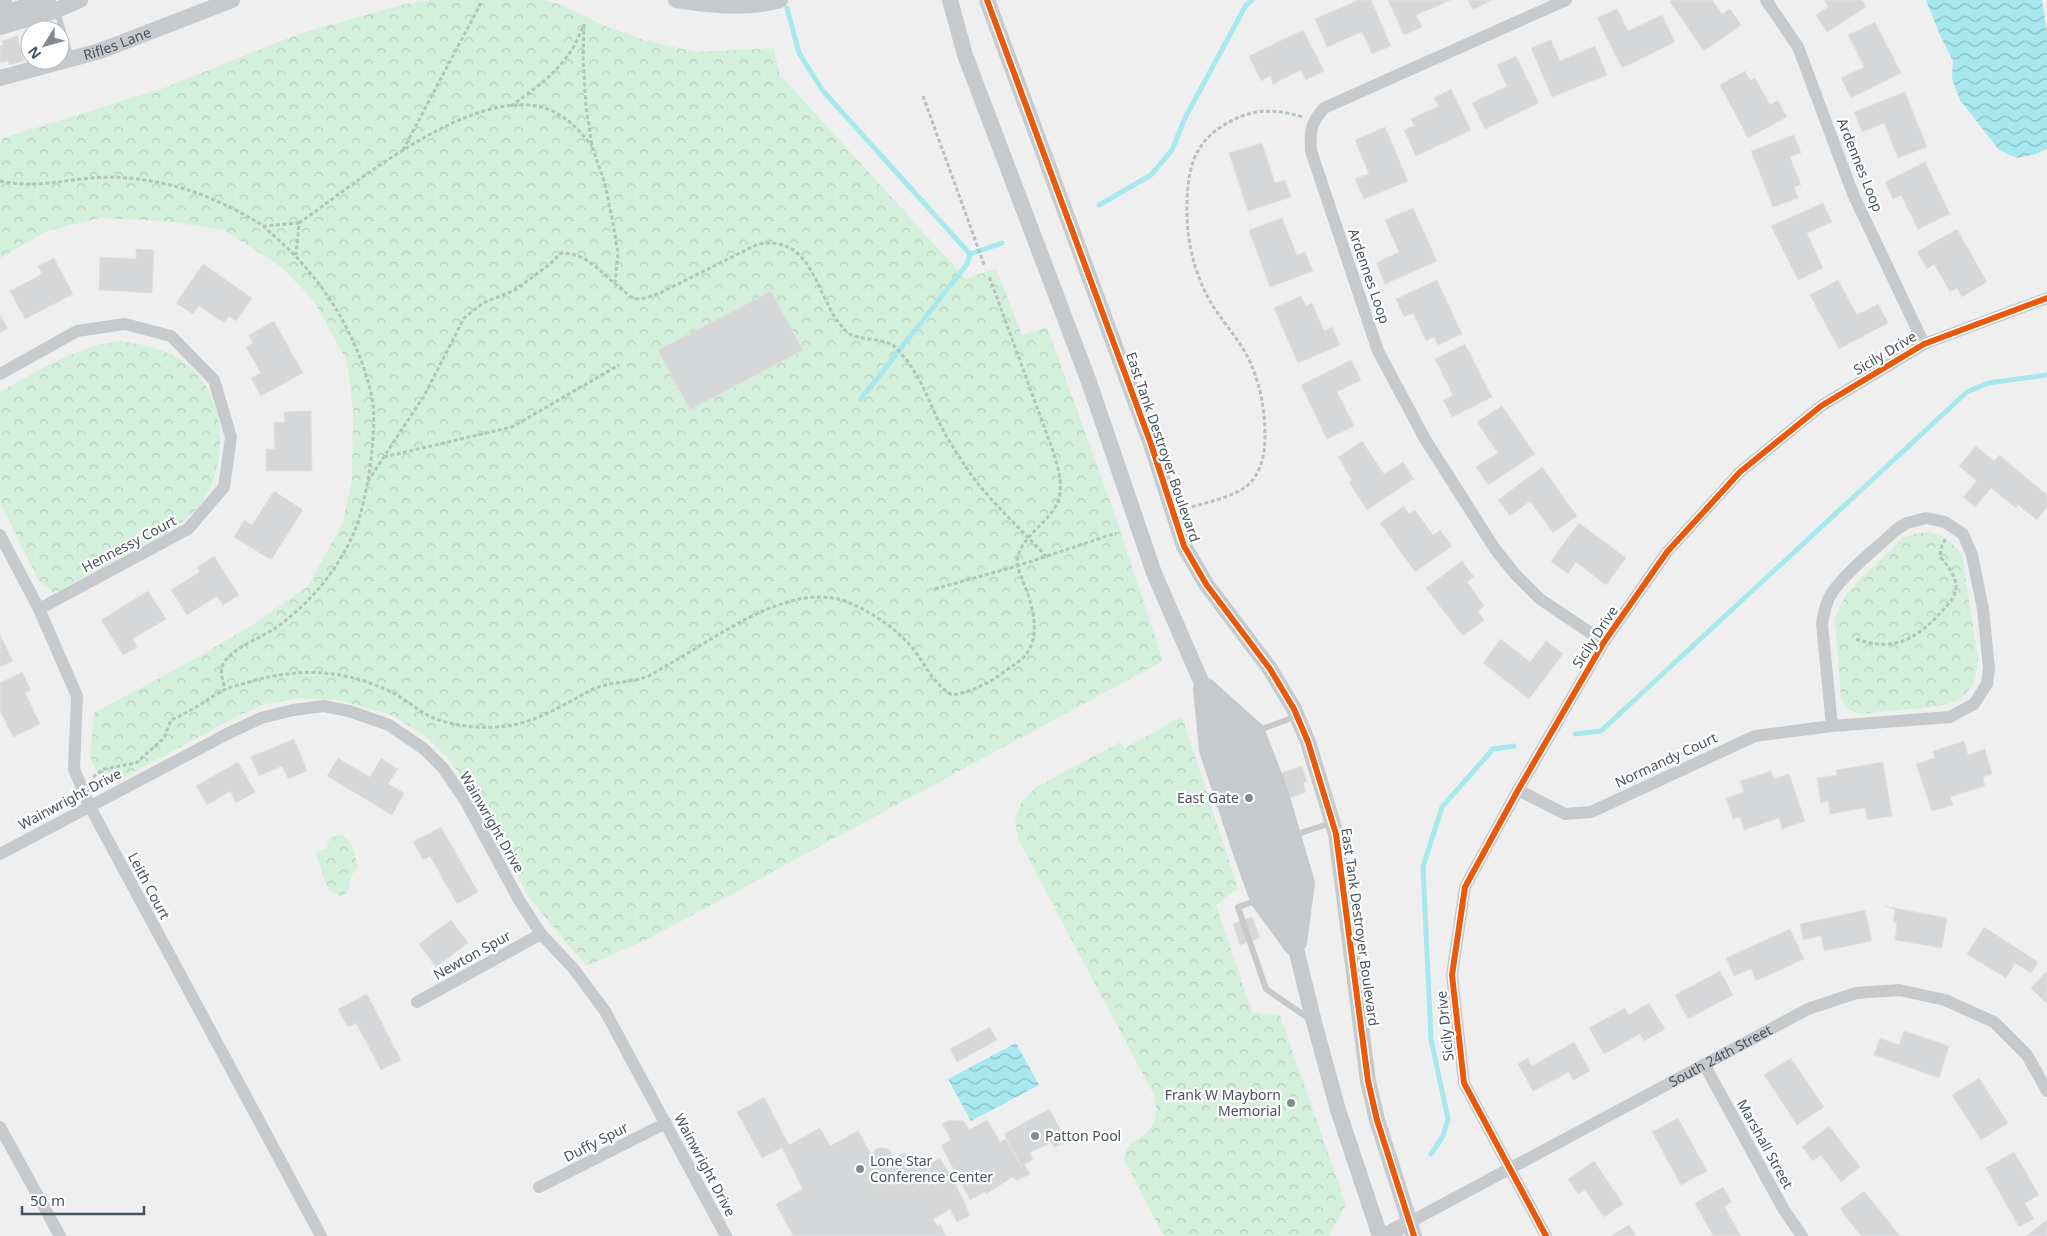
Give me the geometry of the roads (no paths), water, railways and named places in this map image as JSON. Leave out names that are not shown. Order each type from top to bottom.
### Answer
[{"type":"street","points":[[0,1],[4,0]]},
{"type":"street","points":[[0,14],[54,3],[80,0]]},
{"type":"street","name":"Rifles Lane","points":[[0,78],[100,51],[232,0]]},
{"type":"street","points":[[676,0],[712,6],[764,5],[780,0]]},
{"type":"street","points":[[950,0],[965,55],[1089,382],[1154,573],[1200,679],[1232,741],[1283,892],[1314,1022],[1338,1110],[1380,1236]]},
{"type":"street","name":"East Tank Destroyer Boulevard","points":[[988,0],[1151,444],[1184,546],[1206,584],[1270,669],[1297,716],[1308,742],[1336,834],[1368,1081],[1377,1120],[1412,1229]]},
{"type":"street","points":[[995,19],[999,0]]},
{"type":"street","name":"Ardennes Loop","points":[[1566,0],[1324,108],[1313,121],[1310,134],[1311,151],[1378,351],[1424,439],[1495,549],[1516,574],[1540,599],[1604,642]]},
{"type":"street","name":"Ardennes Loop","points":[[1766,0],[1798,46],[1853,194],[1924,344]]},
{"type":"street","points":[[0,27],[54,3]]},
{"type":"street","name":"Sicily Drive","points":[[1546,1236],[1464,1083],[1452,975],[1465,887],[1518,790],[1604,642],[1667,552],[1740,472],[1821,406],[1924,344],[2047,298]]},
{"type":"street","name":"Hennessy Court","points":[[0,374],[77,331],[125,324],[171,336],[214,380],[231,437],[224,487],[188,529],[39,609]]},
{"type":"street","name":"Normandy Court","points":[[1518,790],[1565,814],[1590,812],[1754,736],[1832,726],[1950,717],[1974,704],[1987,684],[1990,668],[1983,609],[1972,555],[1963,534],[1945,522],[1926,518],[1907,523],[1897,529],[1842,580],[1832,592],[1824,608],[1822,624],[1832,726]]},
{"type":"street","name":"Leith Court","points":[[0,535],[39,609],[77,696],[74,769],[89,805],[320,1236]]},
{"type":"street","points":[[1200,679],[1232,741],[1283,892],[1297,954]]},
{"type":"street","points":[[1200,679],[1232,741],[1280,791],[1267,844],[1283,892],[1297,954]]},
{"type":"street","name":"Wainwright Drive","points":[[0,854],[89,805],[261,718],[293,710],[324,706],[349,711],[389,725],[424,749],[443,768],[465,800],[541,934],[574,968],[605,1011],[726,1236]]},
{"type":"street","name":"Newton Spur","points":[[416,1002],[541,934]]},
{"type":"street","name":"South 24th Street","points":[[1384,1236],[1412,1229],[1509,1169],[1808,1009],[1856,993],[1899,990],[1945,1000],[1994,1022],[2027,1055],[2047,1091]]},
{"type":"street","name":"Marshall Street","points":[[1704,1064],[1784,1210],[1802,1236]]},
{"type":"street","name":"Duffy Spur","points":[[539,1187],[666,1123]]},
{"type":"street","points":[[0,1127],[60,1236]]},
{"type":"lane","points":[[54,3],[71,59]]},
{"type":"lane","points":[[1232,741],[1297,716]]},
{"type":"lane","points":[[1267,844],[1333,822]]},
{"type":"lane","points":[[1283,892],[1238,907],[1266,989],[1314,1022]]},
{"type":"water","points":[[1926,0],[2042,0],[2047,32],[2047,149],[2036,154],[2017,158],[1999,150],[1960,100],[1952,79],[1953,61]]},
{"type":"water","points":[[1016,1043],[1039,1085],[971,1121],[948,1079]]},
{"type":"waterway","points":[[1099,205],[1151,175],[1172,150],[1185,118],[1246,5],[1252,0]]},
{"type":"waterway","points":[[787,8],[799,53],[823,91],[970,254],[1002,243]]},
{"type":"waterway","points":[[861,399],[967,264],[970,254]]},
{"type":"waterway","points":[[1575,734],[1601,731],[1967,392],[1988,383],[2047,375]]},
{"type":"waterway","points":[[1431,1154],[1443,1136],[1448,1119],[1431,1039],[1423,867],[1442,807],[1493,749],[1514,746]]},
{"type":"place","name":"East Gate","points":[[1249,798]]},
{"type":"place","name":"Frank W Mayborn Memorial","points":[[1291,1103]]},
{"type":"place","name":"Patton Pool","points":[[1035,1136]]},
{"type":"place","name":"Lone Star Conference Center","points":[[860,1169]]}]
